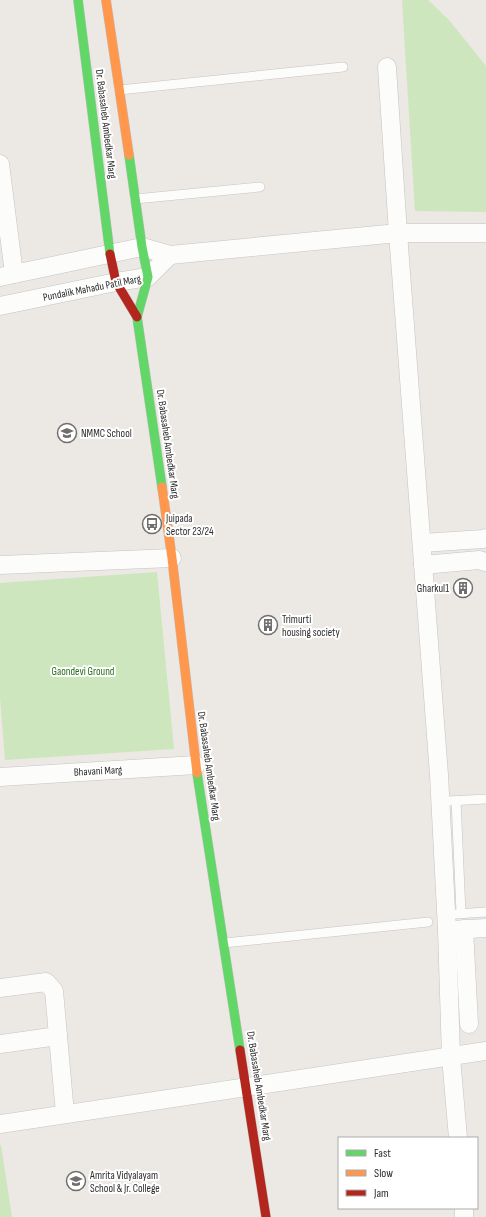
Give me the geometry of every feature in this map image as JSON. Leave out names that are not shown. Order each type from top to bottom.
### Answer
[{"type":"main road","name":"Dr. Babasaheb Ambedkar Marg","points":[[78,0],[110,253],[116,282],[137,317],[172,558],[196,765],[247,1086],[266,1217]]},
{"type":"main road","name":"Dr. Babasaheb Ambedkar Marg","points":[[106,0],[142,247],[148,276],[137,317]]},
{"type":"street","points":[[387,67],[439,775],[448,801],[455,922],[469,1024]]},
{"type":"street","points":[[0,164],[7,275],[142,247],[170,255],[398,233],[486,233]]},
{"type":"street","name":"Pundalik Mahadu Patil Marg","points":[[0,306],[148,276],[170,255]]},
{"type":"street","points":[[422,543],[483,540],[486,538]]},
{"type":"street","points":[[0,564],[172,558]]},
{"type":"street","points":[[423,565],[479,560],[486,562]]},
{"type":"street","name":"Bhavani Marg","points":[[0,777],[196,765]]},
{"type":"street","points":[[455,922],[486,928]]},
{"type":"street","points":[[455,922],[451,1057],[458,1137]]},
{"type":"street","points":[[0,988],[46,982],[54,991],[65,1114]]},
{"type":"street","points":[[0,1044],[58,1036]]},
{"type":"street","points":[[0,1124],[486,1051]]},
{"type":"lane","points":[[119,90],[343,67]]},
{"type":"lane","points":[[135,199],[260,187]]},
{"type":"lane","points":[[448,801],[486,799]]},
{"type":"lane","points":[[455,922],[486,912]]},
{"type":"lane","points":[[224,943],[428,922]]},
{"type":"green space","points":[[402,0],[428,0],[449,20],[486,66],[486,212],[415,211]]},
{"type":"green space","name":"Gaondevi Ground","points":[[157,572],[174,749],[5,760],[0,698],[0,583]]},
{"type":"green space","points":[[1,1145],[12,1217],[0,1217]]},
{"type":"traffic: fast","points":[[78,0],[110,254]]},
{"type":"traffic: fast","points":[[129,155],[142,247],[148,277],[137,317],[162,487]]},
{"type":"traffic: fast","points":[[197,773],[240,1050]]},
{"type":"traffic: slow","points":[[106,0],[129,155]]},
{"type":"traffic: slow","points":[[162,487],[172,558],[197,773]]},
{"type":"traffic: jam","points":[[110,254],[116,282],[137,317]]},
{"type":"traffic: jam","points":[[240,1050],[266,1217]]},
{"type":"place","name":"NMMC School","points":[[67,433]]},
{"type":"place","name":"Juipada Sector 23/24","points":[[152,524]]},
{"type":"place","name":"Gharkul1","points":[[463,588]]},
{"type":"place","name":"Trimurti housing society","points":[[268,625]]},
{"type":"place","name":"Amrita Vidyalayam School & Jr. College","points":[[76,1181]]}]
